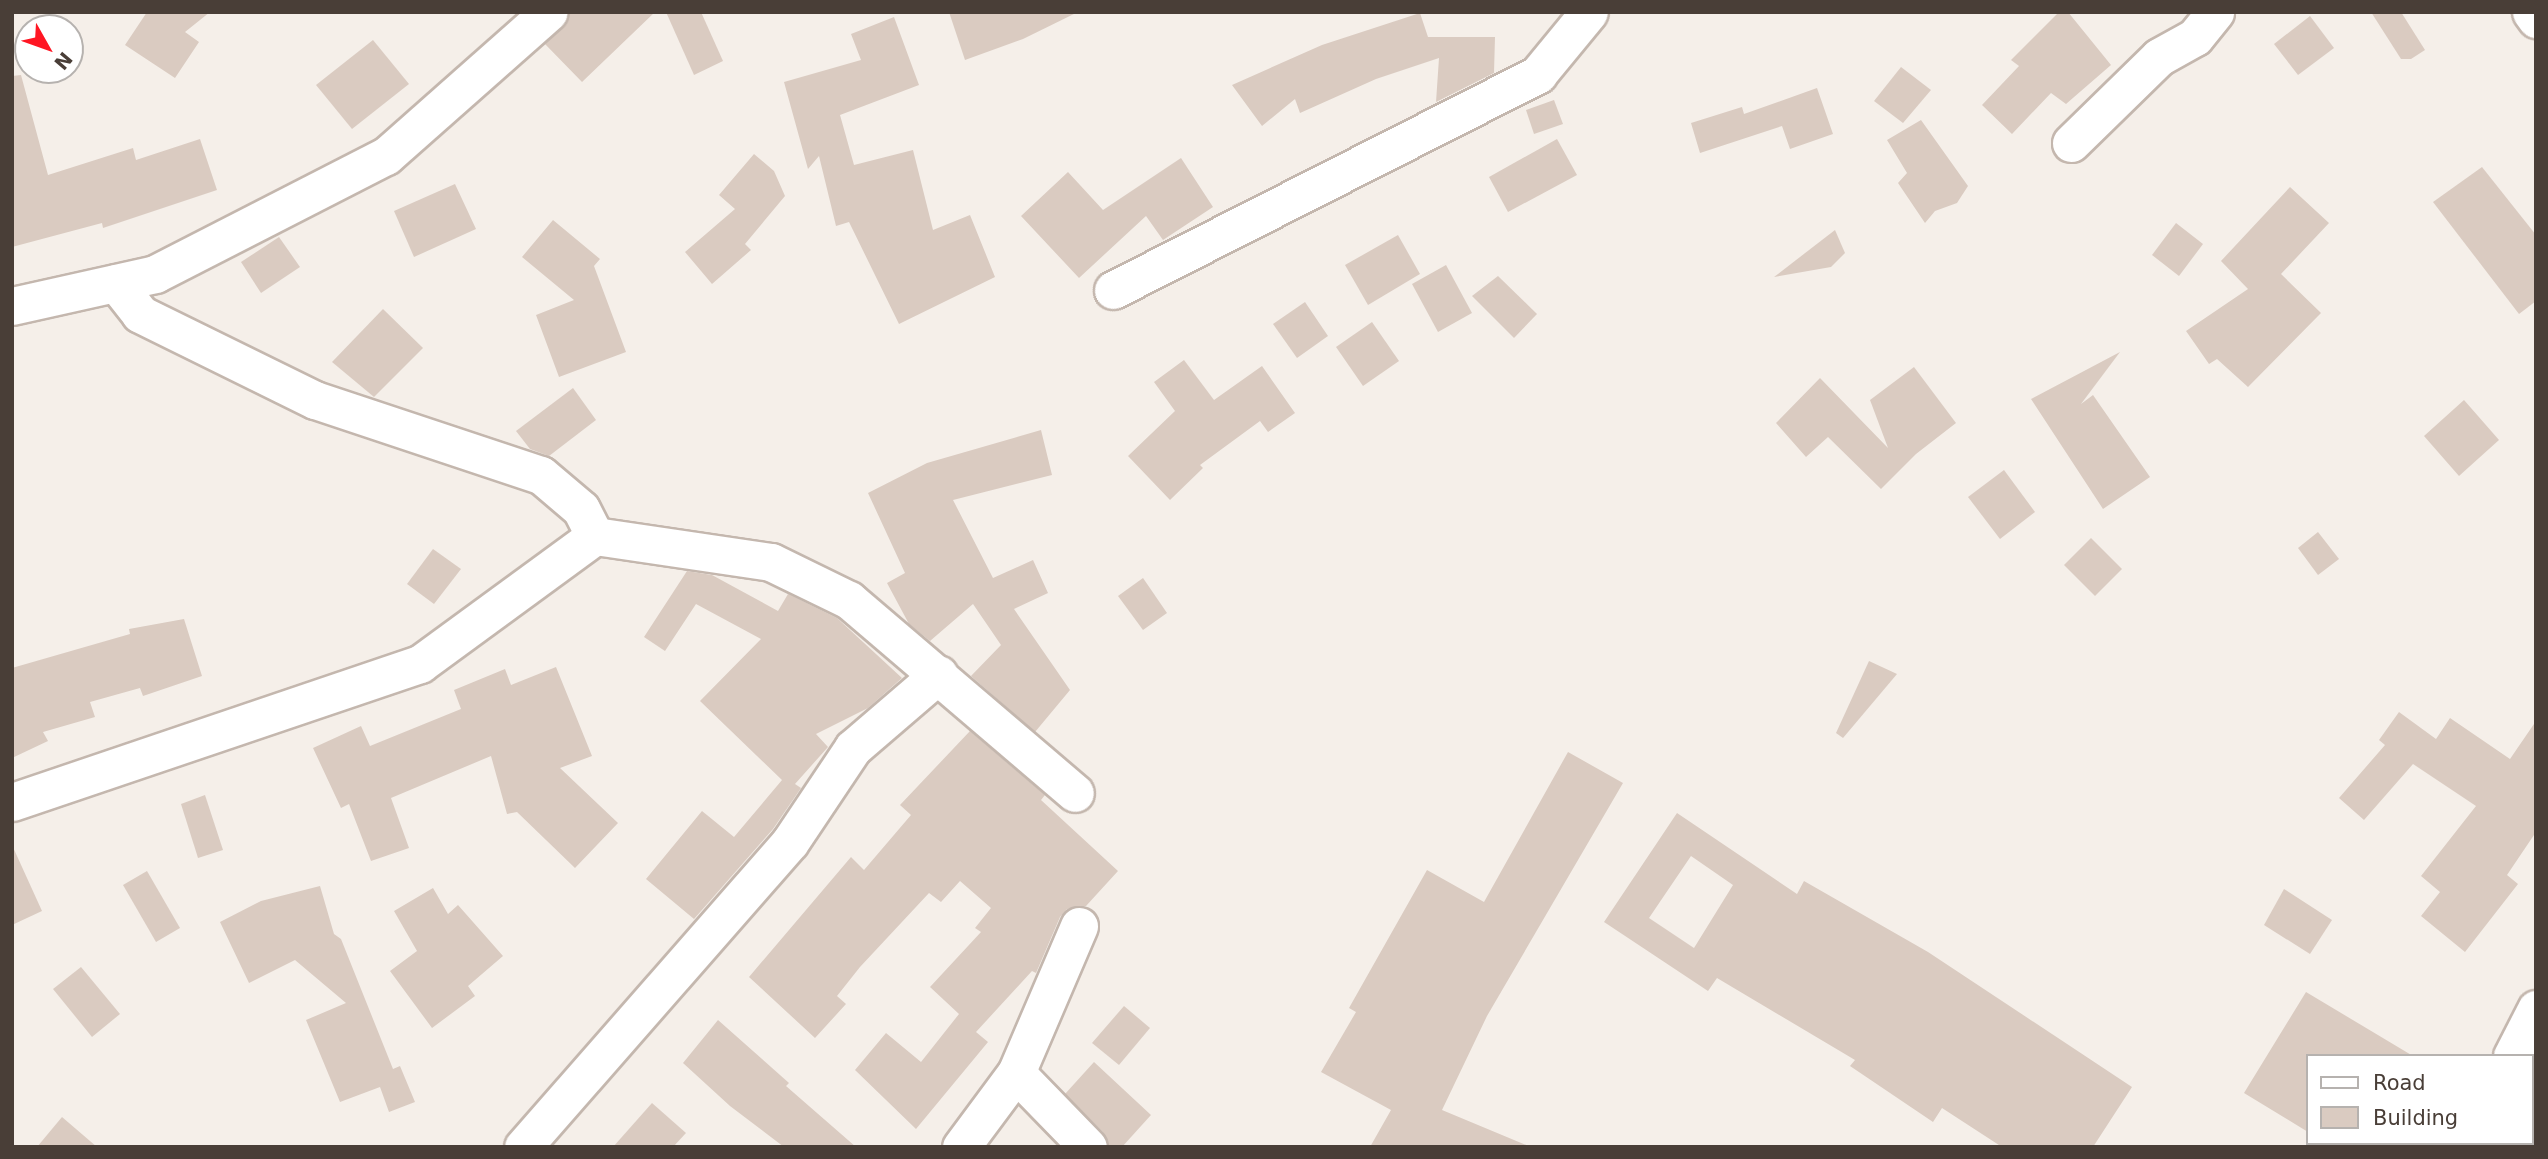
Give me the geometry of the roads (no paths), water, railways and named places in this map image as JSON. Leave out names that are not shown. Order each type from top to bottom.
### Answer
[{"type":"street","points":[[12,306],[155,274],[386,156],[549,12]]},
{"type":"street","points":[[1113,290],[1538,74],[1589,12]]},
{"type":"street","points":[[2071,144],[2159,57],[2195,37],[2215,12]]},
{"type":"street","points":[[2531,12],[2536,19]]},
{"type":"street","points":[[116,283],[140,314],[315,400],[541,475],[581,509],[595,537]]},
{"type":"street","points":[[12,802],[420,664],[595,537],[771,562],[849,600],[939,674],[1074,793]]},
{"type":"street","points":[[523,1147],[790,842],[853,748],[939,674]]},
{"type":"street","points":[[961,1147],[1016,1073],[1079,926]]},
{"type":"street","points":[[2513,1054],[2536,1009]]},
{"type":"street","points":[[1016,1073],[1088,1147]]}]
